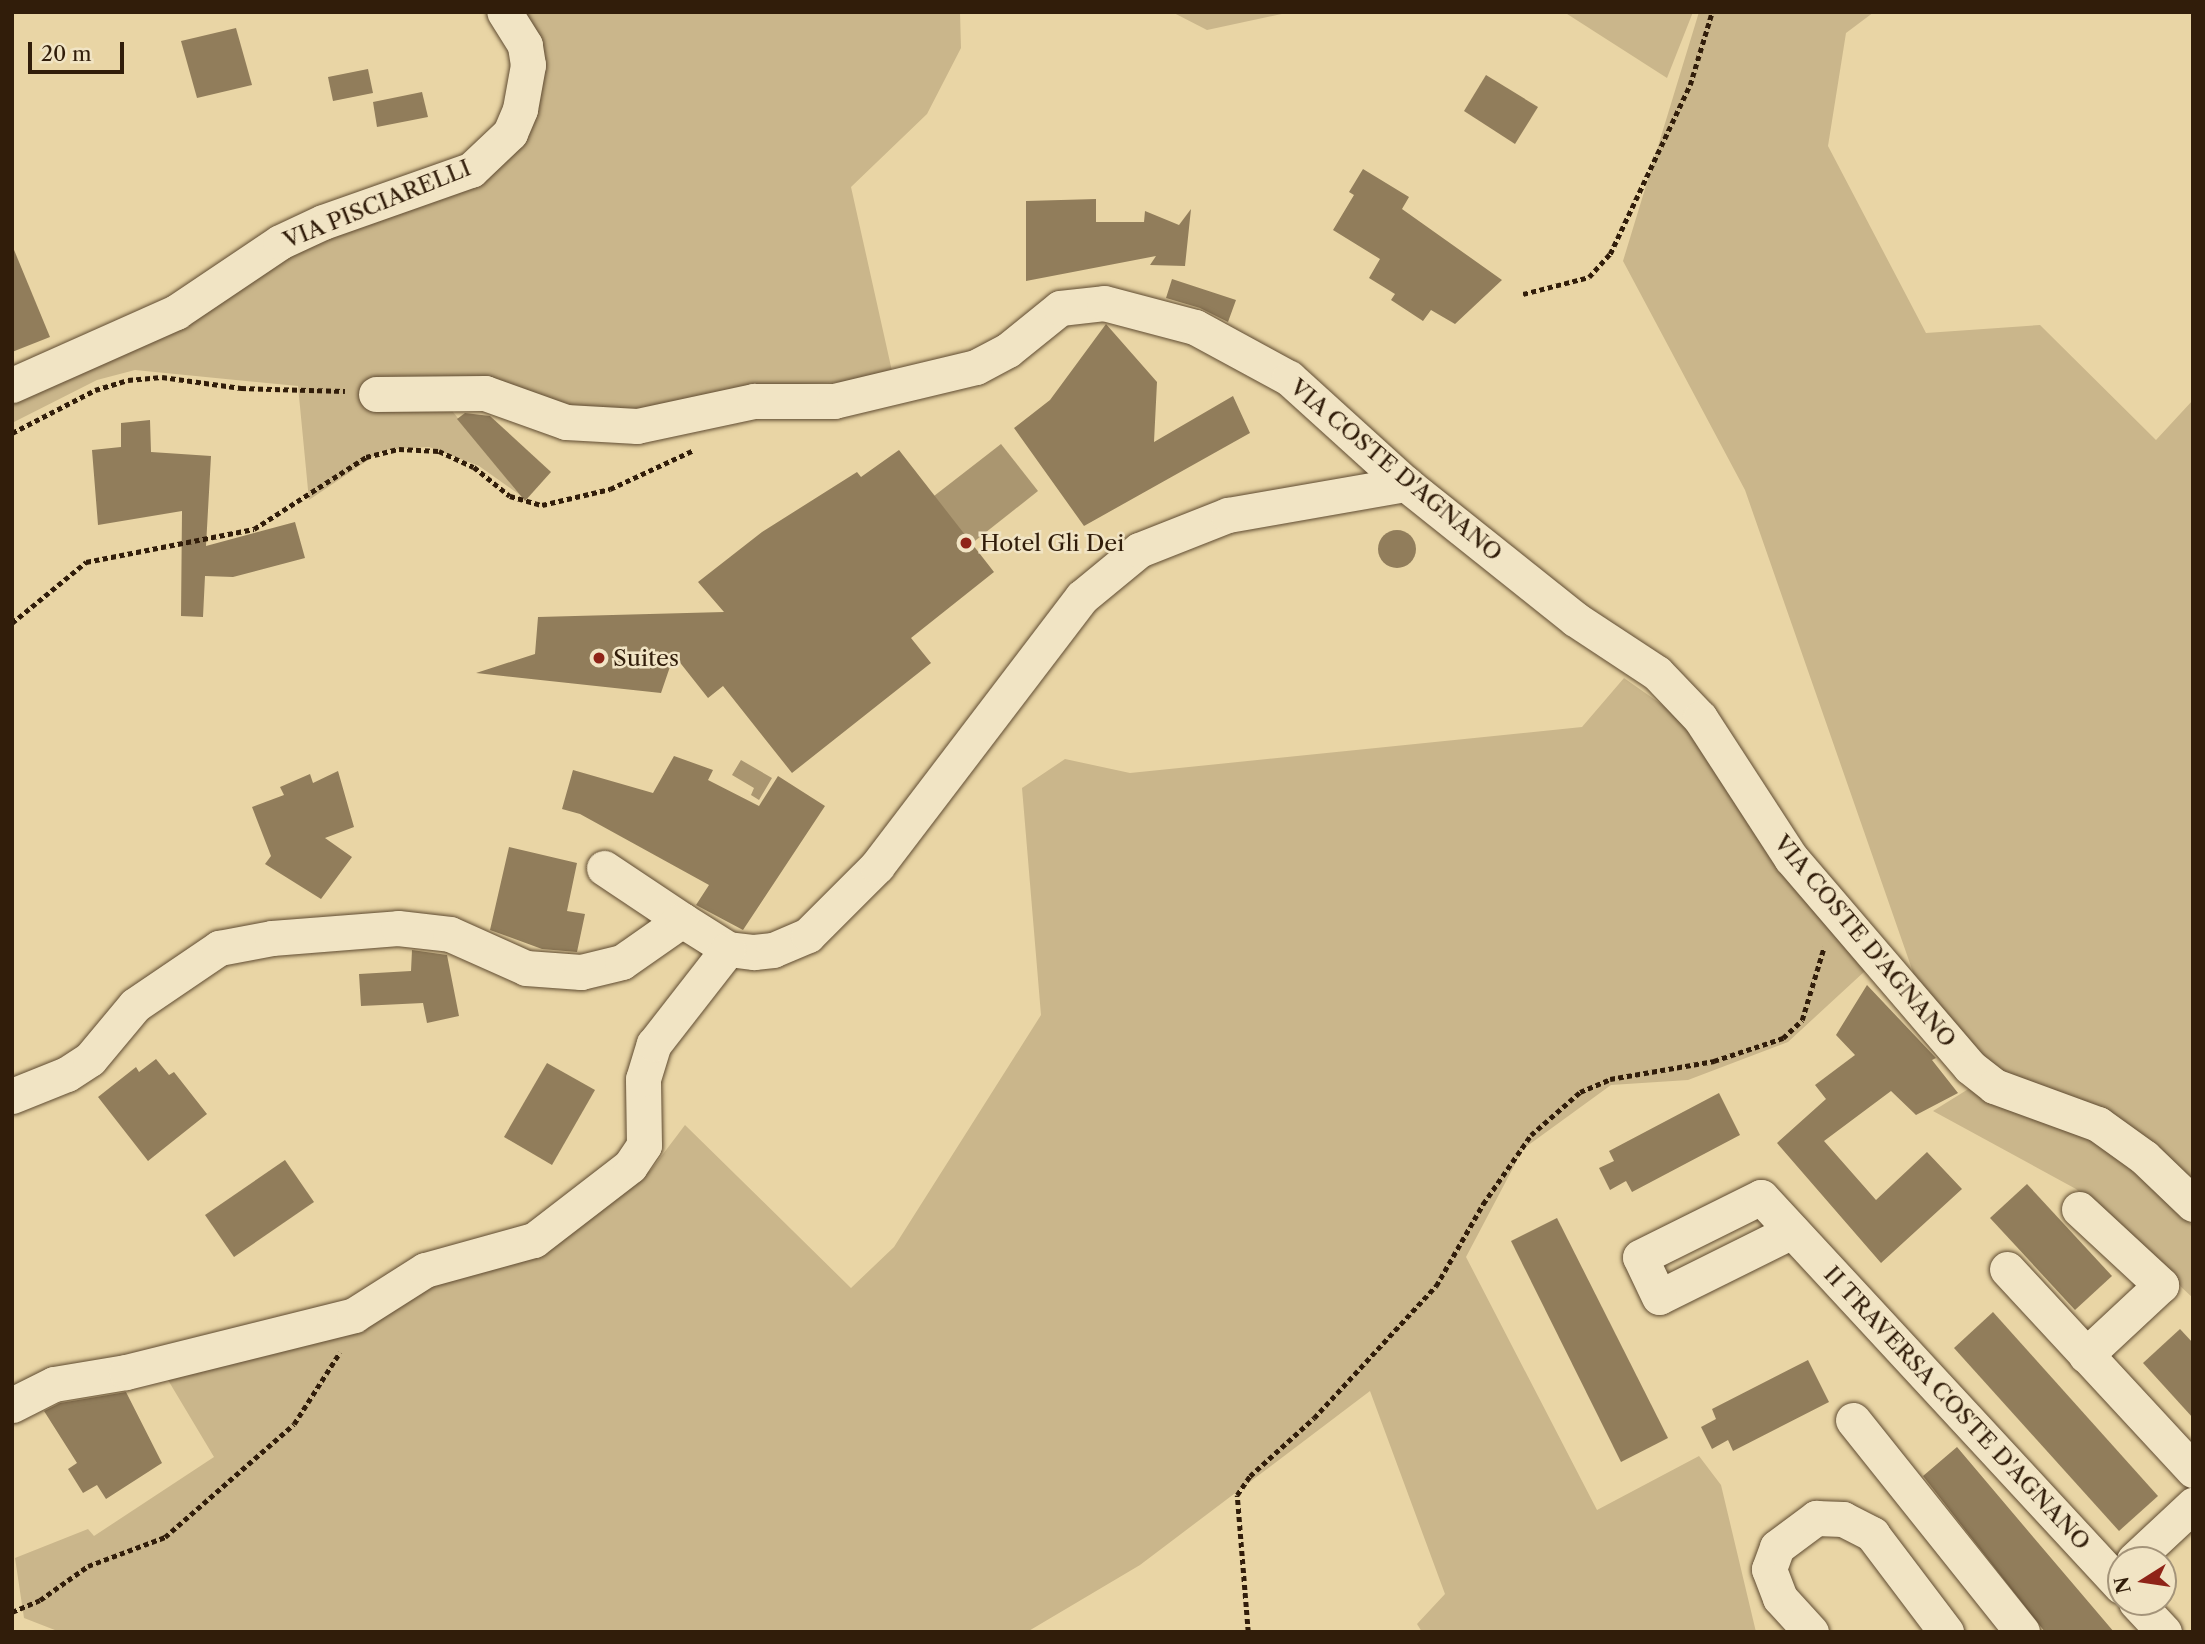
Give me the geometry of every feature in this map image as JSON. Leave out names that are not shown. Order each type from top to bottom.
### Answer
[{"type":"street","name":"VIA PISCIARELLI","points":[[12,385],[176,312],[280,242],[323,222],[471,170],[510,133],[520,109],[528,65],[525,45],[504,12]]},
{"type":"street","name":"VIA COSTE D'AGNANO","points":[[376,394],[485,393],[566,422],[637,426],[754,401],[834,401],[976,367],[1008,350],[1060,308],[1104,303],[1195,327],[1289,378],[1406,484],[1575,619],[1657,673],[1700,718],[1791,858],[1970,1067],[1994,1086],[2098,1124],[2144,1157],[2193,1204]]},
{"type":"street","points":[[604,868],[728,949],[773,950],[808,935],[836,910],[877,866],[989,724],[1082,597],[1139,550],[1228,515],[1406,484]]},
{"type":"street","points":[[12,1096],[67,1074],[90,1059],[135,1005],[219,948],[272,938],[398,928],[450,934],[526,968],[581,972],[622,962],[682,920]]},
{"type":"street","points":[[12,1405],[54,1384],[126,1372],[354,1315],[425,1270],[534,1240],[630,1167],[644,1145],[643,1079],[654,1044],[728,949]]},
{"type":"street","points":[[2079,1209],[2161,1285],[2086,1355]]},
{"type":"street","name":"II TRAVERSA COSTE D'AGNANO","points":[[1792,1231],[2107,1561]]},
{"type":"street","points":[[2007,1269],[2193,1470]]},
{"type":"street","points":[[1853,1419],[2022,1632]]},
{"type":"street","points":[[2156,1546],[2193,1505]]},
{"type":"street","points":[[1811,1632],[1780,1598],[1769,1569],[1777,1547],[1816,1518],[1843,1518],[1872,1534],[1946,1632]]},
{"type":"street","name":"II TRAVERSA COSTE D'AGNANO","points":[[2152,1616],[2164,1632]]},
{"type":"path","points":[[1523,294],[1589,277],[1610,254],[1689,85],[1712,12]]},
{"type":"path","points":[[12,433],[95,390],[128,380],[162,377],[241,388],[376,394]]},
{"type":"path","points":[[12,623],[86,562],[254,529],[366,457],[399,449],[439,451],[474,467],[510,496],[542,505],[610,489],[701,446]]},
{"type":"path","points":[[1248,1632],[1236,1517],[1237,1495],[1250,1476],[1314,1418],[1436,1286],[1483,1204],[1531,1135],[1580,1092],[1610,1079],[1714,1061],[1783,1038],[1802,1020],[1824,944],[1839,915]]},
{"type":"path","points":[[12,1612],[40,1600],[88,1566],[165,1537],[213,1491],[243,1470],[294,1424],[337,1362],[354,1315]]},
{"type":"shaded area","points":[[521,12],[960,12],[961,48],[927,114],[851,187],[894,380],[752,386],[648,413],[436,391],[520,495],[479,466],[429,447],[383,450],[309,500],[298,386],[135,370],[97,380],[12,423],[12,396],[293,247],[504,159],[532,129],[541,74]]},
{"type":"shaded area","points":[[1172,12],[1291,12],[1207,30]]},
{"type":"shaded area","points":[[1564,12],[1693,12],[1667,78]]},
{"type":"shaded area","points":[[1699,12],[1874,12],[1846,33],[1828,146],[1926,333],[2040,325],[2156,440],[2193,400],[2193,1184],[2000,1077],[1914,975],[1745,490],[1623,261]]},
{"type":"shaded area","points":[[1001,444],[1038,491],[971,544],[934,496]]},
{"type":"shaded area","points":[[1624,678],[1678,716],[1865,971],[1788,1042],[1688,1080],[1611,1085],[1523,1149],[1466,1257],[1597,1510],[1699,1456],[1721,1485],[1756,1632],[1422,1632],[1417,1624],[1445,1594],[1370,1391],[1140,1565],[1027,1632],[60,1632],[24,1618],[15,1558],[88,1529],[94,1536],[214,1457],[162,1370],[340,1326],[360,1332],[392,1302],[429,1284],[549,1244],[651,1170],[685,1125],[851,1288],[894,1247],[1041,1015],[1022,788],[1065,759],[1130,773],[1582,727]]},
{"type":"shaded area","points":[[741,760],[772,778],[759,800],[751,795],[754,788],[732,775]]},
{"type":"shaded area","points":[[1970,1088],[2097,1139],[2193,1226],[2193,1298],[2076,1189],[1933,1111]]},
{"type":"building","points":[[236,28],[252,85],[197,98],[181,41]]},
{"type":"building","points":[[368,69],[373,93],[333,101],[328,77]]},
{"type":"building","points":[[1486,75],[1538,107],[1515,144],[1464,111]]},
{"type":"building","points":[[422,92],[428,117],[377,127],[373,102]]},
{"type":"building","points":[[1363,169],[1409,197],[1402,209],[1502,280],[1455,324],[1431,310],[1423,321],[1391,300],[1395,294],[1369,278],[1380,259],[1333,230],[1354,195],[1349,192]]},
{"type":"building","points":[[1096,199],[1096,222],[1144,222],[1145,211],[1179,225],[1191,209],[1185,266],[1150,265],[1156,256],[1026,281],[1026,201]]},
{"type":"building","points":[[12,245],[50,337],[12,352]]},
{"type":"building","points":[[1172,279],[1236,300],[1228,322],[1200,308],[1166,298]]},
{"type":"building","points":[[1106,324],[1157,382],[1154,442],[1233,396],[1250,433],[1084,526],[1014,428],[1050,400]]},
{"type":"building","points":[[465,413],[490,416],[551,472],[525,501],[457,419]]},
{"type":"building","points":[[150,420],[151,452],[211,456],[206,546],[295,522],[305,558],[233,577],[205,576],[203,617],[181,616],[182,511],[98,525],[92,450],[121,447],[121,423]]},
{"type":"building","points":[[899,450],[994,572],[911,638],[931,663],[792,773],[723,686],[708,698],[674,655],[661,693],[476,673],[535,654],[538,617],[724,612],[698,582],[762,532],[857,472],[861,477]]},
{"type":"building","points":[[1397,530],[1410,536],[1416,549],[1410,562],[1397,568],[1384,562],[1378,549],[1384,536]]},
{"type":"building","points":[[674,756],[713,770],[708,780],[759,806],[778,776],[825,806],[743,930],[696,905],[709,885],[580,814],[562,809],[573,770],[653,793]]},
{"type":"building","points":[[338,771],[354,827],[325,838],[352,857],[321,899],[265,864],[271,856],[252,807],[284,795],[280,787],[310,774],[313,783]]},
{"type":"building","points":[[509,847],[577,863],[567,911],[585,914],[577,952],[542,949],[490,930]]},
{"type":"building","points":[[412,950],[447,955],[459,1016],[427,1023],[423,1003],[361,1006],[359,974],[411,971]]},
{"type":"building","points":[[1867,985],[1936,1058],[1932,1060],[1958,1093],[1916,1115],[1891,1091],[1824,1141],[1876,1200],[1927,1152],[1962,1189],[1881,1263],[1777,1143],[1826,1099],[1815,1085],[1855,1055],[1836,1035]]},
{"type":"building","points":[[156,1059],[169,1075],[174,1072],[207,1114],[148,1161],[98,1097],[136,1067],[139,1072]]},
{"type":"building","points":[[547,1063],[595,1090],[552,1165],[504,1137]]},
{"type":"building","points":[[1719,1093],[1740,1135],[1632,1192],[1626,1181],[1610,1190],[1599,1168],[1614,1161],[1609,1151]]},
{"type":"building","points":[[285,1160],[314,1202],[234,1257],[205,1215]]},
{"type":"building","points":[[2027,1184],[2112,1276],[2075,1310],[1990,1218]]},
{"type":"building","points":[[1557,1218],[1668,1438],[1621,1462],[1511,1241]]},
{"type":"building","points":[[1993,1312],[2158,1496],[2119,1531],[1954,1348]]},
{"type":"building","points":[[2180,1329],[2193,1343],[2193,1418],[2143,1363]]},
{"type":"building","points":[[1808,1360],[1829,1402],[1733,1451],[1728,1440],[1712,1449],[1701,1427],[1716,1419],[1712,1409]]},
{"type":"building","points":[[126,1392],[162,1463],[106,1499],[97,1485],[83,1493],[68,1469],[77,1463],[44,1411],[60,1403]]},
{"type":"building","points":[[1957,1447],[2114,1632],[2045,1632],[1923,1476]]},
{"type":"place","name":"Hotel Gli Dei","points":[[966,543]]},
{"type":"place","name":"Suites","points":[[599,658]]}]
